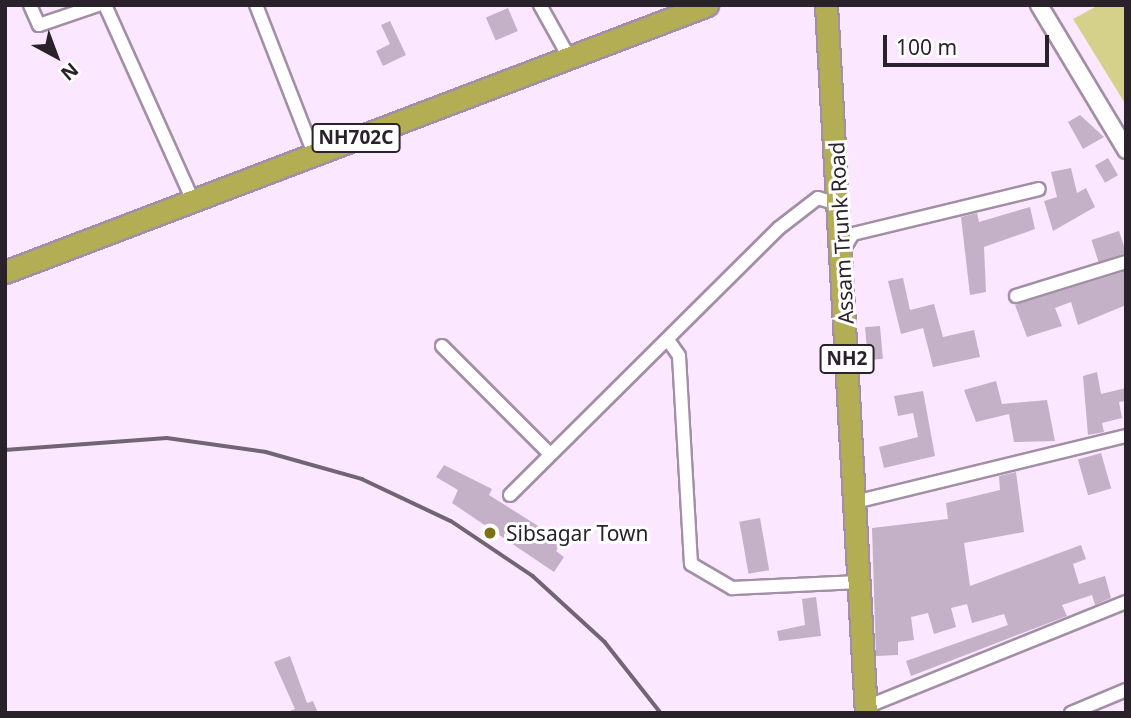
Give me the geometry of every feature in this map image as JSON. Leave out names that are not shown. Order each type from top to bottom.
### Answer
[{"type":"highway","name":"NH702C","points":[[5,272],[707,5]]},
{"type":"highway","name":"Assam Trunk Road","points":[[826,5],[866,710]]},
{"type":"street","points":[[30,5],[39,25],[98,5]]},
{"type":"street","points":[[105,5],[193,201]]},
{"type":"street","points":[[256,5],[314,154]]},
{"type":"street","points":[[540,5],[570,59]]},
{"type":"street","points":[[1039,5],[1126,150]]},
{"type":"street","points":[[842,252],[853,234],[1040,189]]},
{"type":"street","points":[[510,495],[779,228],[818,198],[838,204]]},
{"type":"street","points":[[1016,296],[1126,262]]},
{"type":"street","points":[[668,340],[679,356],[691,564],[732,588],[859,582]]},
{"type":"street","points":[[442,346],[550,454]]},
{"type":"street","points":[[855,502],[1126,436]]},
{"type":"street","points":[[866,710],[1126,602]]},
{"type":"street","points":[[1071,713],[1126,690]]},
{"type":"shaded area","points":[[1099,5],[1126,5],[1126,105],[1073,19]]},
{"type":"building","points":[[508,8],[518,31],[496,40],[486,17]]},
{"type":"building","points":[[390,21],[406,55],[383,66],[376,51],[390,44],[381,25]]},
{"type":"building","points":[[1080,115],[1104,137],[1083,149],[1068,122]]},
{"type":"building","points":[[1108,158],[1118,175],[1105,183],[1095,166]]},
{"type":"building","points":[[1071,168],[1077,193],[1086,188],[1095,207],[1053,231],[1044,201],[1057,197],[1051,172]]},
{"type":"building","points":[[1030,207],[1035,229],[984,247],[986,292],[970,295],[961,217],[977,213],[979,222]]},
{"type":"building","points":[[1119,231],[1126,253],[1099,262],[1091,240]]},
{"type":"building","points":[[1126,271],[1126,305],[1078,325],[1071,302],[1055,308],[1062,326],[1027,337],[1015,305]]},
{"type":"building","points":[[903,278],[910,310],[934,304],[943,337],[974,330],[980,357],[933,367],[923,328],[901,334],[888,281]]},
{"type":"building","points":[[880,326],[883,359],[868,360],[865,327]]},
{"type":"building","points":[[1097,372],[1101,394],[1126,388],[1126,401],[1119,402],[1122,418],[1102,423],[1104,432],[1088,435],[1083,376]]},
{"type":"building","points":[[996,381],[1002,404],[1047,400],[1055,441],[1014,442],[1009,414],[976,422],[964,390]]},
{"type":"building","points":[[923,391],[935,456],[884,468],[879,447],[918,437],[913,413],[898,416],[894,396]]},
{"type":"building","points":[[1101,453],[1111,489],[1088,495],[1078,460]]},
{"type":"building","points":[[444,465],[492,489],[489,495],[562,541],[556,551],[564,557],[554,572],[452,503],[458,490],[436,477]]},
{"type":"building","points":[[1016,472],[1024,532],[964,543],[970,586],[1081,545],[1086,559],[1073,564],[1079,584],[1105,576],[1111,598],[1095,605],[1092,595],[1062,605],[1067,616],[911,676],[906,661],[1008,625],[1004,614],[972,623],[967,604],[951,608],[956,627],[934,634],[928,613],[911,617],[914,640],[898,642],[898,655],[876,656],[872,528],[948,519],[946,503],[1000,490],[999,476]]},
{"type":"building","points":[[760,518],[769,570],[749,574],[739,522]]},
{"type":"building","points":[[816,597],[821,636],[779,641],[777,631],[805,625],[802,599]]},
{"type":"building","points":[[290,656],[307,703],[313,701],[318,713],[285,713],[295,709],[274,662]]},
{"type":"railway","points":[[5,450],[167,438],[266,452],[362,479],[451,521],[533,576],[605,642],[661,713]]},
{"type":"place","name":"Sibsagar Town","points":[[490,533]]}]
